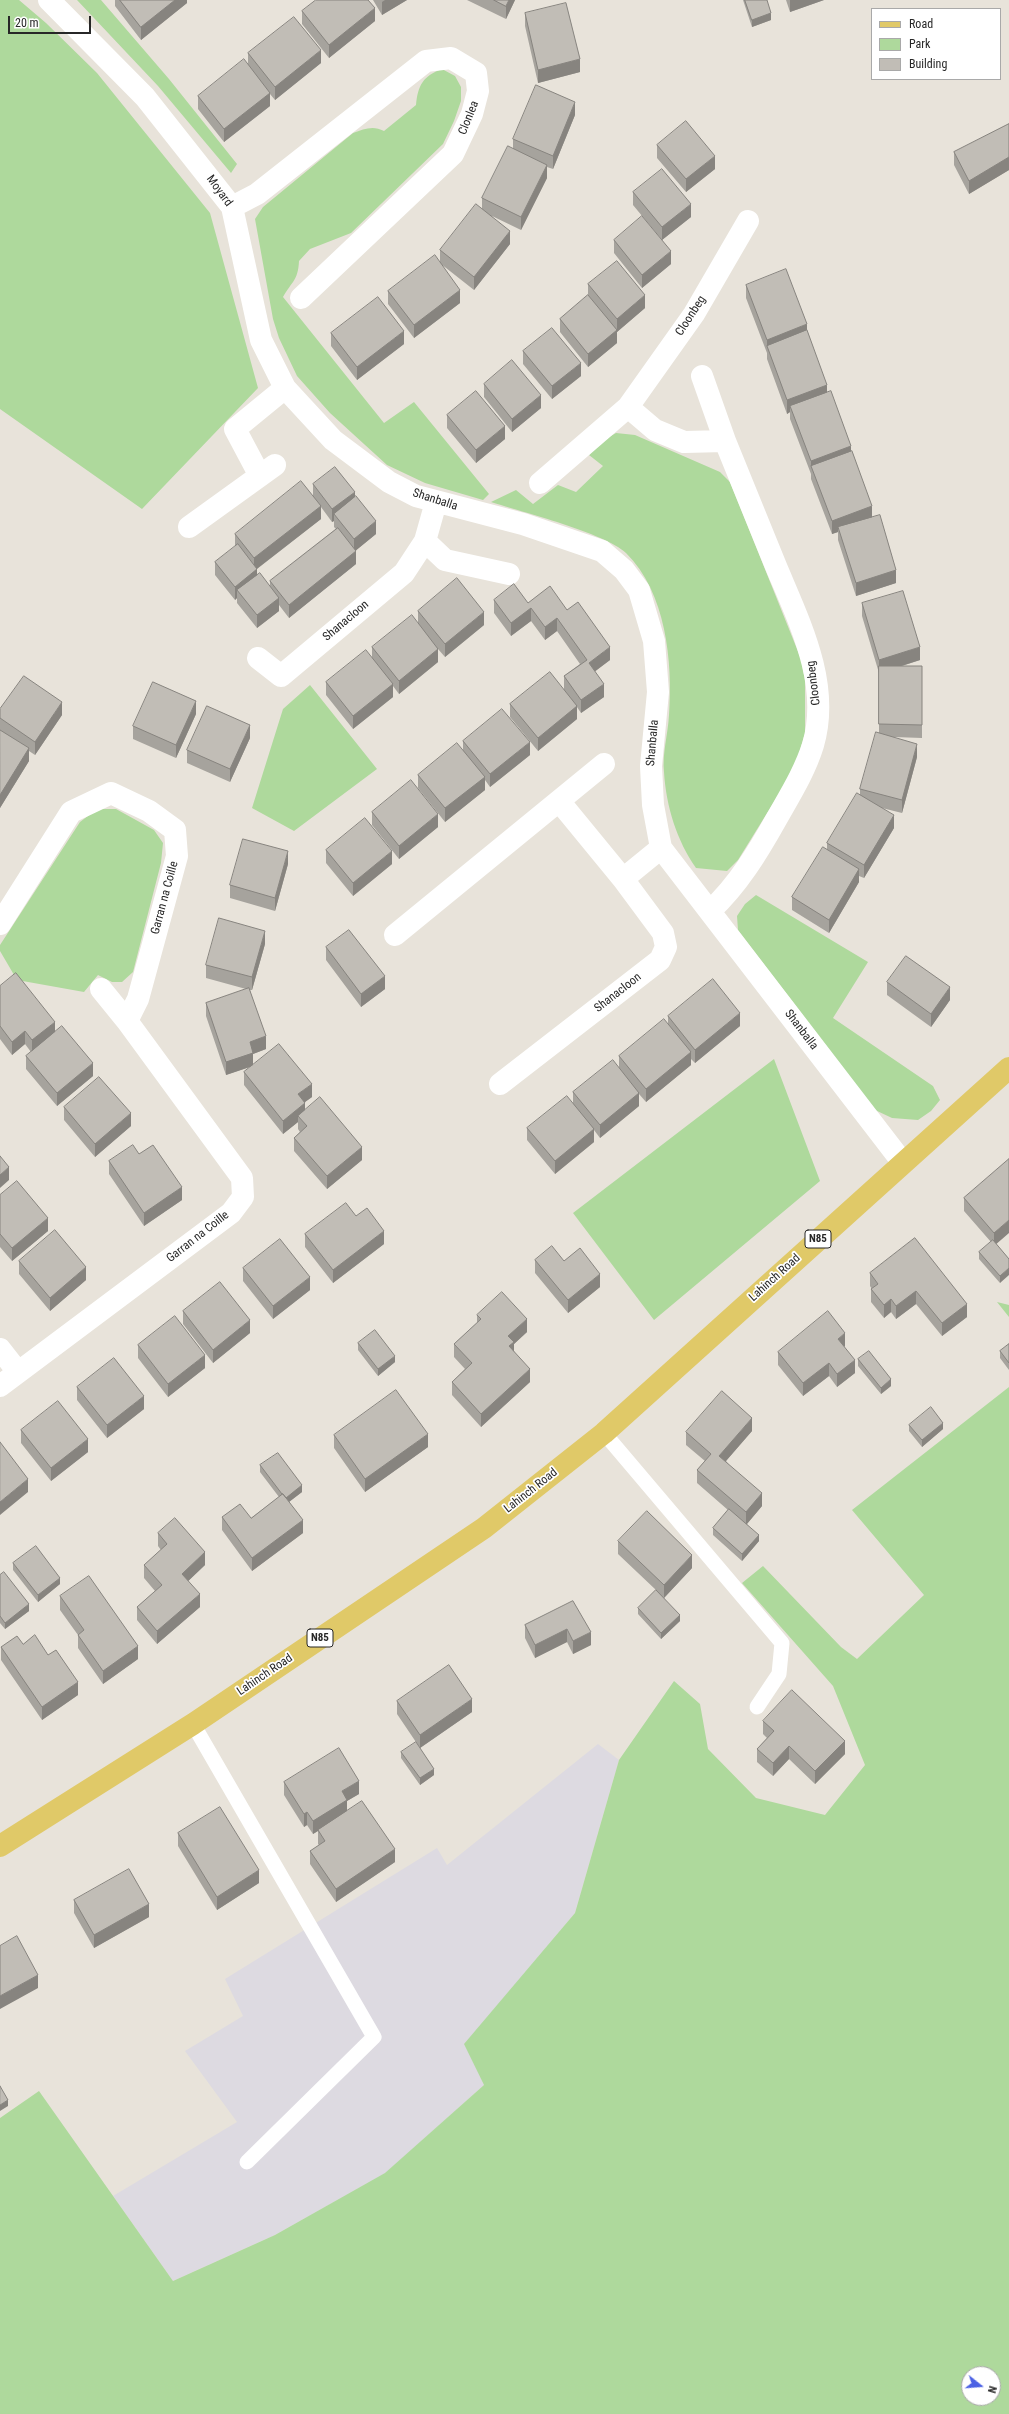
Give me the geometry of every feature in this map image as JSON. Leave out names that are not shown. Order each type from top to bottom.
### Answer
[{"type":"main road","name":"Lahinch Road","points":[[0,1846],[193,1724],[484,1528],[604,1434],[1009,1068]]},
{"type":"street","name":"Moyard","points":[[48,0],[145,97],[232,207],[262,340],[285,388],[333,440]]},
{"type":"street","name":"Clonlea","points":[[232,207],[257,194],[426,61],[451,58],[476,73],[478,91],[472,114],[452,154],[301,298]]},
{"type":"street","name":"Cloonbeg","points":[[540,483],[628,407],[694,314],[748,221]]},
{"type":"street","name":"Cloonbeg","points":[[702,376],[725,441],[802,629],[814,665],[818,705],[813,744],[798,781],[759,849],[728,895],[710,911]]},
{"type":"street","points":[[189,527],[268,471],[235,429],[285,388]]},
{"type":"street","points":[[628,407],[655,430],[684,442],[725,441]]},
{"type":"street","name":"Shanballa","points":[[333,440],[389,482],[436,502],[524,524],[602,552],[624,570],[639,590],[654,641],[658,692],[650,766],[653,805],[661,848],[903,1163]]},
{"type":"street","name":"Shanacloon","points":[[258,658],[281,676],[404,573],[425,541],[436,502]]},
{"type":"street","points":[[425,541],[445,560],[509,574]]},
{"type":"street","points":[[395,935],[604,764]]},
{"type":"street","name":"Garran na Coille","points":[[0,924],[71,812],[111,793],[149,811],[175,830],[177,856],[138,999],[127,1021]]},
{"type":"street","name":"Shanacloon","points":[[500,1084],[660,960],[666,947],[663,933],[623,879],[560,801]]},
{"type":"street","points":[[623,879],[661,848]]},
{"type":"street","name":"Garran na Coille","points":[[0,1386],[231,1213],[243,1197],[242,1178],[127,1021],[101,989]]},
{"type":"street","points":[[0,1349],[18,1372]]},
{"type":"lane","points":[[604,1434],[782,1642],[779,1674],[757,1707]]},
{"type":"lane","points":[[193,1724],[374,2037],[248,2162]]},
{"type":"shaded area","points":[[598,1744],[619,1760],[575,1913],[465,2044],[484,2085],[386,2173],[275,2235],[173,2281],[113,2196],[237,2122],[185,2051],[243,2016],[225,1979],[437,1848],[447,1865]]},
{"type":"green space","points":[[0,0],[19,0],[46,23],[97,73],[210,213],[258,388],[142,509],[0,409]]},
{"type":"green space","points":[[77,0],[101,0],[169,79],[237,164],[231,173],[158,86]]},
{"type":"green space","points":[[442,69],[455,76],[461,87],[461,101],[454,121],[443,144],[351,233],[310,249],[299,261],[296,277],[283,297],[384,423],[414,402],[489,494],[483,500],[425,483],[387,465],[330,413],[297,376],[279,338],[273,319],[255,219],[263,207],[353,133],[372,128],[384,131],[416,105],[418,92],[423,82],[430,75]]},
{"type":"green space","points":[[616,433],[635,435],[720,472],[730,482],[801,659],[805,680],[805,733],[795,768],[738,860],[727,871],[696,868],[689,858],[678,835],[670,810],[665,785],[664,765],[670,694],[668,651],[658,607],[650,587],[639,569],[626,553],[615,545],[600,538],[562,524],[491,502],[516,490],[533,504],[558,485],[576,492],[603,466],[589,455],[600,442]]},
{"type":"green space","points":[[310,685],[377,769],[294,831],[252,808],[283,709]]},
{"type":"green space","points":[[97,809],[116,809],[154,830],[163,843],[161,863],[133,972],[122,982],[112,982],[98,975],[84,992],[17,980],[0,951],[0,945],[80,822]]},
{"type":"green space","points":[[756,895],[868,962],[833,1018],[933,1086],[940,1100],[931,1111],[918,1120],[892,1118],[875,1110],[738,930],[737,916],[745,904]]},
{"type":"green space","points":[[774,1059],[820,1181],[654,1320],[573,1213]]},
{"type":"green space","points":[[997,1302],[1009,1305],[1009,1317]]},
{"type":"green space","points":[[1009,1387],[1009,2414],[0,2414],[0,2118],[39,2091],[173,2281],[275,2235],[385,2173],[484,2085],[464,2044],[575,1913],[619,1760],[674,1681],[700,1704],[708,1749],[756,1798],[825,1815],[865,1765],[833,1686],[742,1583],[763,1566],[841,1647],[857,1659],[924,1595],[852,1510]]},
{"type":"building","points":[[120,0],[175,0],[141,27]]},
{"type":"building","points":[[316,0],[368,0],[375,8],[329,45],[302,11]]},
{"type":"building","points":[[494,0],[509,0],[506,6]]},
{"type":"building","points":[[745,0],[767,0],[771,13],[752,20]]},
{"type":"building","points":[[566,3],[580,59],[538,70],[525,13]]},
{"type":"building","points":[[294,17],[321,50],[275,87],[248,53]]},
{"type":"building","points":[[244,59],[270,93],[224,129],[198,96]]},
{"type":"building","points":[[536,85],[575,102],[553,156],[513,139]]},
{"type":"building","points":[[686,121],[715,156],[686,179],[657,145]]},
{"type":"building","points":[[1009,124],[1009,157],[969,181],[954,152]]},
{"type":"building","points":[[508,146],[547,165],[521,217],[482,198]]},
{"type":"building","points":[[662,169],[691,204],[662,227],[633,192]]},
{"type":"building","points":[[476,204],[510,231],[474,277],[440,250]]},
{"type":"building","points":[[642,216],[671,251],[642,275],[614,240]]},
{"type":"building","points":[[435,255],[460,290],[414,325],[388,291]]},
{"type":"building","points":[[617,261],[645,295],[617,319],[588,284]]},
{"type":"building","points":[[786,269],[807,324],[767,340],[746,285]]},
{"type":"building","points":[[588,295],[617,330],[588,354],[560,319]]},
{"type":"building","points":[[378,297],[404,331],[357,367],[331,333]]},
{"type":"building","points":[[552,328],[581,363],[552,386],[523,351]]},
{"type":"building","points":[[807,330],[827,385],[787,400],[767,346]]},
{"type":"building","points":[[512,360],[541,395],[512,419],[484,384]]},
{"type":"building","points":[[476,391],[505,426],[476,450],[447,415]]},
{"type":"building","points":[[831,391],[851,446],[811,461],[790,406]]},
{"type":"building","points":[[852,451],[872,506],[832,521],[811,466]]},
{"type":"building","points":[[335,467],[355,492],[332,509],[313,484]]},
{"type":"building","points":[[301,481],[321,506],[254,558],[235,534]]},
{"type":"building","points":[[356,496],[376,521],[354,539],[334,514]]},
{"type":"building","points":[[880,515],[896,570],[856,583],[838,527]]},
{"type":"building","points":[[338,528],[356,551],[289,605],[270,581]]},
{"type":"building","points":[[238,544],[257,569],[235,587],[215,562]]},
{"type":"building","points":[[260,573],[279,598],[257,615],[237,590]]},
{"type":"building","points":[[457,578],[484,612],[445,644],[418,611]]},
{"type":"building","points":[[514,584],[528,603],[550,586],[567,610],[578,602],[610,647],[589,663],[604,684],[581,700],[564,676],[587,660],[557,618],[545,627],[531,608],[511,623],[494,600]]},
{"type":"building","points":[[903,591],[920,647],[879,660],[862,603]]},
{"type":"building","points":[[412,615],[438,649],[399,681],[372,647]]},
{"type":"building","points":[[366,650],[393,684],[353,716],[326,682]]},
{"type":"building","points":[[879,666],[922,666],[922,725],[879,724]]},
{"type":"building","points":[[550,672],[577,706],[538,738],[510,704]]},
{"type":"building","points":[[24,676],[62,702],[35,742],[0,718],[0,709]]},
{"type":"building","points":[[153,682],[196,701],[176,745],[133,726]]},
{"type":"building","points":[[207,706],[250,725],[230,769],[187,750]]},
{"type":"building","points":[[502,709],[530,742],[490,774],[463,741]]},
{"type":"building","points":[[0,730],[29,748],[0,795]]},
{"type":"building","points":[[876,732],[917,744],[902,800],[860,789]]},
{"type":"building","points":[[457,743],[485,777],[445,808],[418,775]]},
{"type":"building","points":[[411,780],[438,814],[399,846],[372,812]]},
{"type":"building","points":[[857,793],[894,815],[864,865],[827,843]]},
{"type":"building","points":[[365,818],[392,851],[353,883],[326,850]]},
{"type":"building","points":[[243,839],[288,851],[275,898],[230,885]]},
{"type":"building","points":[[823,847],[859,869],[829,920],[792,897]]},
{"type":"building","points":[[219,918],[265,931],[252,977],[206,965]]},
{"type":"building","points":[[349,930],[385,976],[361,994],[326,947]]},
{"type":"building","points":[[906,956],[950,987],[931,1014],[887,982]]},
{"type":"building","points":[[16,973],[55,1022],[32,1040],[25,1031],[12,1042],[0,1026],[0,986]]},
{"type":"building","points":[[713,979],[740,1013],[695,1050],[668,1016]]},
{"type":"building","points":[[249,988],[266,1036],[250,1042],[253,1053],[226,1062],[206,1003]]},
{"type":"building","points":[[664,1019],[691,1052],[646,1089],[619,1056]]},
{"type":"building","points":[[62,1026],[93,1063],[57,1093],[26,1056]]},
{"type":"building","points":[[279,1044],[312,1084],[298,1094],[305,1103],[283,1121],[244,1072]]},
{"type":"building","points":[[613,1060],[639,1093],[600,1125],[573,1092]]},
{"type":"building","points":[[99,1077],[131,1113],[95,1144],[64,1107]]},
{"type":"building","points":[[567,1096],[594,1129],[555,1161],[527,1128]]},
{"type":"building","points":[[320,1097],[362,1147],[327,1176],[294,1138],[307,1126],[298,1116]]},
{"type":"building","points":[[133,1145],[139,1154],[153,1145],[182,1187],[144,1213],[109,1161]]},
{"type":"building","points":[[0,1156],[9,1167],[0,1175]]},
{"type":"building","points":[[1009,1159],[1009,1220],[994,1233],[964,1198]]},
{"type":"building","points":[[17,1181],[48,1218],[12,1248],[0,1234],[0,1195]]},
{"type":"building","points":[[346,1203],[356,1216],[367,1208],[384,1231],[333,1270],[305,1234]]},
{"type":"building","points":[[55,1230],[86,1267],[50,1298],[19,1261]]},
{"type":"building","points":[[915,1238],[967,1304],[942,1323],[916,1291],[896,1306],[891,1299],[884,1305],[871,1289],[878,1284],[870,1273]]},
{"type":"building","points":[[280,1239],[310,1277],[273,1306],[243,1268]]},
{"type":"building","points":[[993,1240],[1009,1259],[1009,1268],[1000,1276],[979,1252]]},
{"type":"building","points":[[552,1246],[564,1261],[580,1248],[600,1274],[568,1300],[535,1260]]},
{"type":"building","points":[[220,1282],[250,1320],[213,1350],[183,1311]]},
{"type":"building","points":[[502,1292],[527,1319],[508,1336],[514,1342],[509,1346],[530,1369],[481,1414],[452,1382],[472,1363],[454,1344],[481,1319],[477,1315]]},
{"type":"building","points":[[828,1311],[845,1333],[838,1339],[855,1360],[837,1374],[829,1363],[803,1383],[778,1352]]},
{"type":"building","points":[[175,1316],[205,1355],[168,1384],[138,1345]]},
{"type":"building","points":[[375,1330],[395,1356],[378,1369],[358,1343]]},
{"type":"building","points":[[1009,1344],[1009,1363],[1000,1351]]},
{"type":"building","points":[[869,1351],[891,1379],[881,1388],[858,1359]]},
{"type":"building","points":[[114,1358],[144,1396],[107,1425],[77,1387]]},
{"type":"building","points":[[396,1390],[428,1434],[365,1479],[334,1435]]},
{"type":"building","points":[[722,1391],[752,1418],[719,1456],[762,1493],[746,1512],[697,1470],[711,1454],[686,1432]]},
{"type":"building","points":[[58,1401],[88,1439],[51,1468],[21,1430]]},
{"type":"building","points":[[931,1407],[943,1423],[922,1440],[909,1425]]},
{"type":"building","points":[[0,1442],[28,1479],[0,1502]]},
{"type":"building","points":[[278,1453],[302,1485],[286,1498],[260,1465]]},
{"type":"building","points":[[283,1494],[303,1520],[252,1558],[222,1517],[240,1504],[251,1518]]},
{"type":"building","points":[[729,1509],[759,1535],[742,1554],[713,1528]]},
{"type":"building","points":[[647,1511],[692,1555],[664,1585],[618,1541]]},
{"type":"building","points":[[175,1518],[205,1552],[182,1574],[200,1594],[157,1631],[137,1607],[162,1585],[144,1565],[167,1544],[158,1533]]},
{"type":"building","points":[[36,1546],[60,1578],[38,1595],[13,1563]]},
{"type":"building","points":[[4,1572],[29,1604],[5,1623],[0,1616],[0,1575]]},
{"type":"building","points":[[89,1576],[138,1646],[103,1671],[78,1635],[84,1630],[60,1596]]},
{"type":"building","points":[[656,1590],[680,1615],[661,1633],[638,1608]]},
{"type":"building","points":[[573,1601],[591,1632],[573,1641],[567,1629],[535,1645],[525,1625]]},
{"type":"building","points":[[35,1635],[48,1655],[56,1650],[78,1682],[42,1707],[1,1647],[17,1636],[23,1644]]},
{"type":"building","points":[[449,1665],[472,1699],[420,1735],[397,1701]]},
{"type":"building","points":[[792,1690],[845,1741],[815,1771],[789,1746],[773,1763],[757,1749],[774,1731],[763,1721]]},
{"type":"building","points":[[416,1742],[434,1769],[420,1778],[401,1752]]},
{"type":"building","points":[[339,1748],[359,1781],[342,1791],[347,1800],[313,1821],[307,1812],[304,1814],[284,1782]]},
{"type":"building","points":[[362,1801],[395,1849],[336,1889],[310,1851],[325,1841],[318,1830]]},
{"type":"building","points":[[220,1807],[259,1870],[217,1897],[178,1833]]},
{"type":"building","points":[[129,1869],[149,1904],[94,1935],[74,1900]]},
{"type":"building","points":[[17,1936],[38,1975],[0,1996],[0,1946]]},
{"type":"building","points":[[0,2086],[8,2100],[0,2105]]}]
